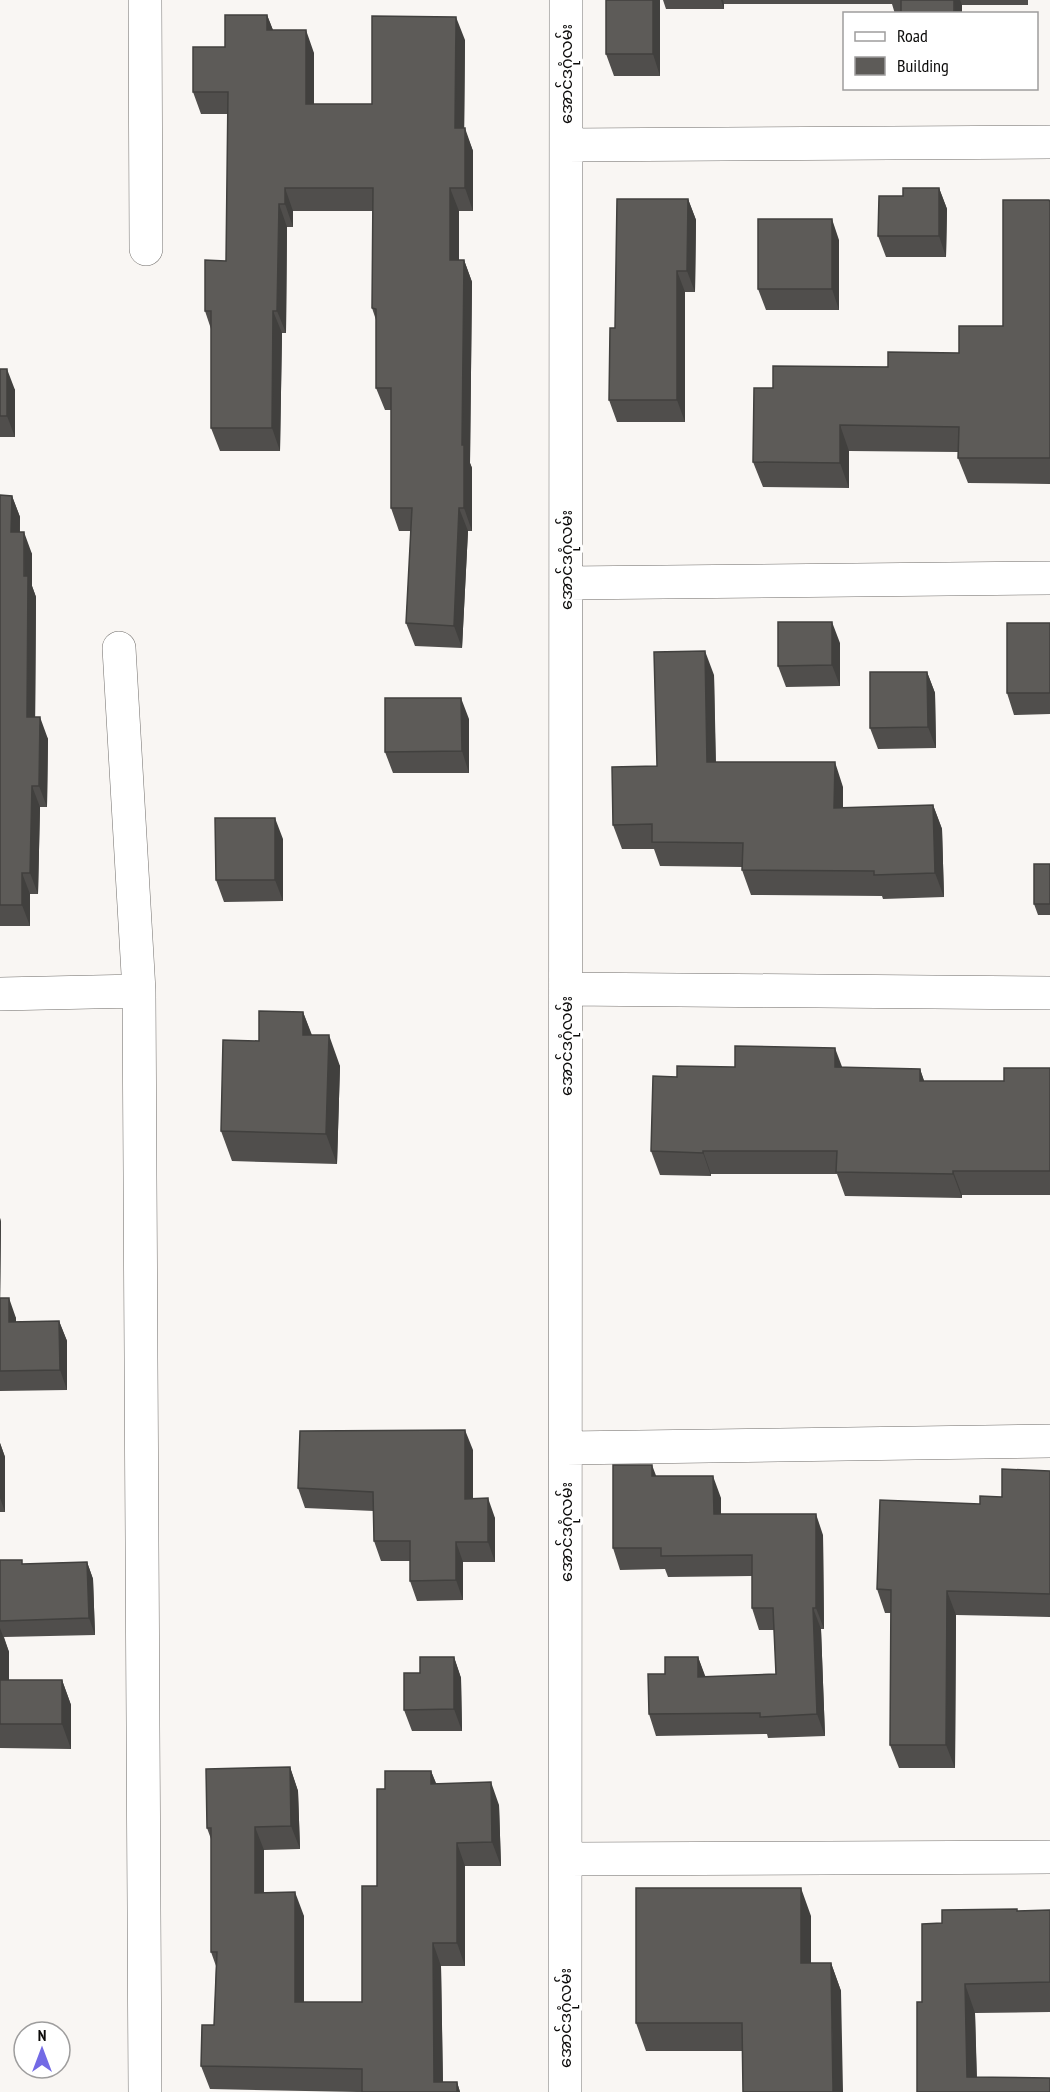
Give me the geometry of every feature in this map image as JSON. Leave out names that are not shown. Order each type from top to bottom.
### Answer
[{"type":"street","points":[[145,0],[146,249]]},
{"type":"street","name":"အောင်ဒဂုံလမ်း","points":[[565,2092],[566,0]]},
{"type":"street","points":[[566,146],[1050,142]]},
{"type":"street","points":[[566,583],[1050,578]]},
{"type":"street","points":[[119,648],[139,991],[145,2092]]},
{"type":"street","points":[[566,989],[1050,993]]},
{"type":"street","points":[[0,994],[139,991]]},
{"type":"street","points":[[566,1448],[1050,1441]]},
{"type":"street","points":[[566,1858],[1050,1857]]},
{"type":"building","points":[[606,0],[653,0],[653,54],[606,54]]},
{"type":"building","points":[[901,0],[954,0],[954,12],[901,12]]},
{"type":"building","points":[[225,15],[267,15],[267,30],[306,30],[306,104],[372,104],[372,16],[456,17],[455,128],[465,128],[465,188],[450,188],[450,260],[464,260],[462,445],[464,445],[464,508],[459,508],[454,626],[406,623],[412,508],[391,508],[391,388],[376,388],[376,309],[372,308],[373,188],[285,188],[285,204],[279,204],[277,311],[273,311],[272,428],[211,428],[211,311],[205,311],[205,260],[226,261],[228,92],[193,92],[193,47],[225,47]]},
{"type":"building","points":[[903,188],[939,188],[939,236],[878,236],[879,196],[903,196]]},
{"type":"building","points":[[617,199],[688,199],[687,271],[677,271],[677,400],[609,400],[610,328],[615,328]]},
{"type":"building","points":[[1003,200],[1049,200],[1050,202],[1050,458],[958,458],[959,427],[840,425],[840,463],[753,462],[754,388],[773,388],[773,366],[888,367],[888,352],[959,353],[959,326],[1003,326]]},
{"type":"building","points":[[758,219],[832,219],[832,289],[758,289]]},
{"type":"building","points":[[0,369],[7,369],[7,416],[0,416]]},
{"type":"building","points":[[0,495],[12,496],[11,532],[24,532],[24,576],[28,576],[27,717],[40,717],[39,786],[32,786],[30,873],[22,873],[22,905],[0,905]]},
{"type":"building","points":[[778,622],[832,622],[832,665],[778,666]]},
{"type":"building","points":[[1007,623],[1050,623],[1050,693],[1007,693]]},
{"type":"building","points":[[705,651],[707,762],[835,762],[834,808],[933,805],[935,873],[874,875],[874,871],[742,870],[743,843],[652,842],[652,824],[613,825],[612,767],[657,766],[654,652]]},
{"type":"building","points":[[870,672],[927,672],[928,727],[870,728]]},
{"type":"building","points":[[385,698],[461,698],[462,751],[385,752]]},
{"type":"building","points":[[215,818],[275,818],[275,880],[216,880]]},
{"type":"building","points":[[1034,864],[1050,864],[1050,904],[1034,904]]},
{"type":"building","points":[[259,1011],[303,1012],[303,1035],[329,1035],[326,1134],[221,1131],[223,1040],[259,1041]]},
{"type":"building","points":[[735,1046],[835,1048],[835,1067],[920,1069],[920,1081],[1004,1081],[1004,1068],[1050,1068],[1050,1171],[953,1171],[953,1174],[836,1172],[837,1151],[703,1151],[703,1153],[651,1151],[653,1076],[677,1077],[677,1066],[735,1067]]},
{"type":"building","points":[[0,1298],[9,1298],[9,1322],[59,1321],[60,1370],[0,1371]]},
{"type":"building","points":[[465,1430],[465,1499],[488,1498],[488,1542],[456,1542],[456,1580],[410,1581],[410,1541],[374,1541],[373,1492],[298,1488],[300,1431]]},
{"type":"building","points":[[613,1465],[652,1465],[652,1476],[713,1476],[714,1514],[816,1514],[816,1608],[813,1608],[817,1714],[760,1717],[760,1713],[649,1714],[648,1674],[665,1674],[665,1657],[698,1657],[698,1677],[776,1674],[773,1608],[752,1608],[752,1555],[661,1556],[661,1548],[613,1548]]},
{"type":"building","points":[[1002,1469],[1050,1471],[1050,1594],[947,1591],[946,1745],[890,1745],[891,1590],[877,1589],[880,1500],[980,1504],[980,1496],[1002,1497]]},
{"type":"building","points":[[0,1560],[22,1560],[22,1564],[87,1562],[89,1618],[0,1621]]},
{"type":"building","points":[[420,1657],[454,1657],[454,1709],[404,1710],[404,1673],[420,1673]]},
{"type":"building","points":[[0,1680],[62,1680],[62,1724],[0,1724]]},
{"type":"building","points":[[290,1767],[291,1826],[255,1827],[255,1893],[295,1892],[295,2002],[362,2002],[362,1886],[377,1886],[377,1789],[385,1789],[385,1771],[431,1771],[431,1784],[491,1782],[492,1842],[457,1843],[457,1943],[433,1943],[434,2082],[457,2082],[457,2092],[362,2092],[362,2069],[201,2066],[202,2025],[214,2025],[217,1952],[211,1952],[211,1828],[207,1828],[206,1769]]},
{"type":"building","points":[[636,1888],[801,1888],[801,1963],[831,1963],[833,2092],[743,2092],[742,2023],[636,2023]]},
{"type":"building","points":[[1017,1909],[1017,1911],[1050,1910],[1050,1982],[965,1984],[967,2077],[1050,2078],[1050,2092],[917,2092],[917,2002],[922,2002],[922,1924],[942,1923],[942,1910]]}]
